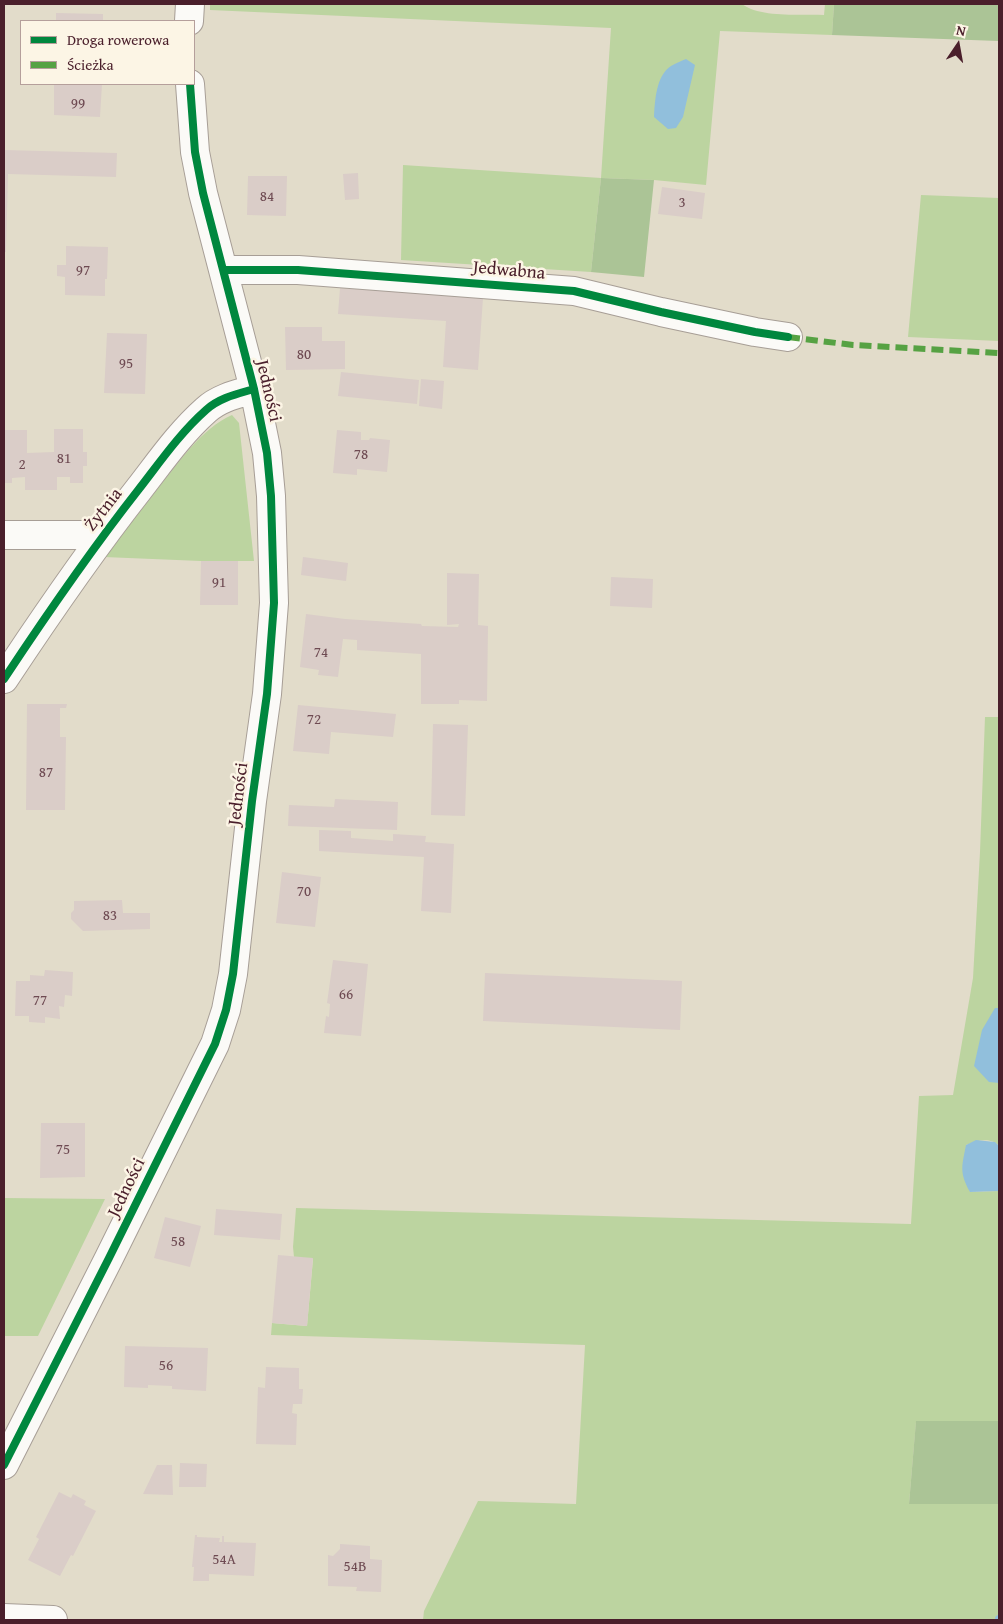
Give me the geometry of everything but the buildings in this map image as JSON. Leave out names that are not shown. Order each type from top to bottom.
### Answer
[{"type":"street","points":[[190,4],[190,20]]},
{"type":"street","name":"Jedności","points":[[4,1465],[216,1044],[231,990],[252,801],[267,694],[274,603],[271,496],[267,454],[254,389],[203,194],[195,152],[190,85]]},
{"type":"street","name":"Jedwabna","points":[[224,270],[298,270],[574,291],[755,332],[788,336]]},
{"type":"street","name":"Żytnia","points":[[4,679],[54,603],[103,535],[179,439],[206,410],[224,398],[254,389]]},
{"type":"street","points":[[4,535],[103,535]]},
{"type":"street","points":[[4,1618],[53,1620]]},
{"type":"green space","points":[[210,4],[742,4],[770,13],[824,15],[825,4],[834,4],[832,35],[720,31],[706,185],[654,180],[601,178],[611,28],[210,10]]},
{"type":"green space","points":[[834,4],[999,4],[999,41],[832,35]]},
{"type":"green space","points":[[403,165],[601,178],[591,272],[401,260]]},
{"type":"green space","points":[[601,178],[654,180],[644,277],[591,272]]},
{"type":"green space","points":[[921,195],[999,198],[999,341],[908,337]]},
{"type":"green space","points":[[232,415],[239,423],[254,561],[104,557],[192,446],[210,428]]},
{"type":"green space","points":[[985,717],[999,717],[999,1146],[988,1140],[966,1145],[970,1192],[999,1191],[999,1421],[916,1422],[909,1504],[999,1504],[999,1620],[423,1620],[424,1611],[478,1501],[576,1504],[585,1345],[271,1335],[272,1323],[307,1326],[313,1259],[294,1257],[296,1208],[911,1224],[919,1096],[953,1095],[973,978]]},
{"type":"green space","points":[[4,1198],[105,1199],[38,1336],[4,1336]]},
{"type":"green space","points":[[916,1421],[999,1421],[999,1504],[909,1504]]},
{"type":"water","points":[[686,59],[695,65],[683,117],[676,128],[668,129],[654,117],[657,89],[666,70]]},
{"type":"water","points":[[995,1008],[999,1008],[999,1083],[989,1082],[974,1066],[982,1030]]},
{"type":"water","points":[[976,1140],[995,1142],[999,1146],[999,1191],[970,1192],[964,1179],[962,1169],[966,1145]]},
{"type":"marked path","points":[[788,337],[853,345],[999,353]]},
{"type":"cycle path","points":[[4,1465],[215,1044],[226,1010],[233,974],[252,801],[267,694],[274,603],[271,496],[267,453],[254,389],[203,193],[195,152],[190,85]]},
{"type":"cycle path","points":[[224,270],[298,270],[574,291],[661,312],[788,337]]},
{"type":"cycle path","points":[[4,679],[53,606],[121,512],[179,438],[217,402],[254,389]]}]
